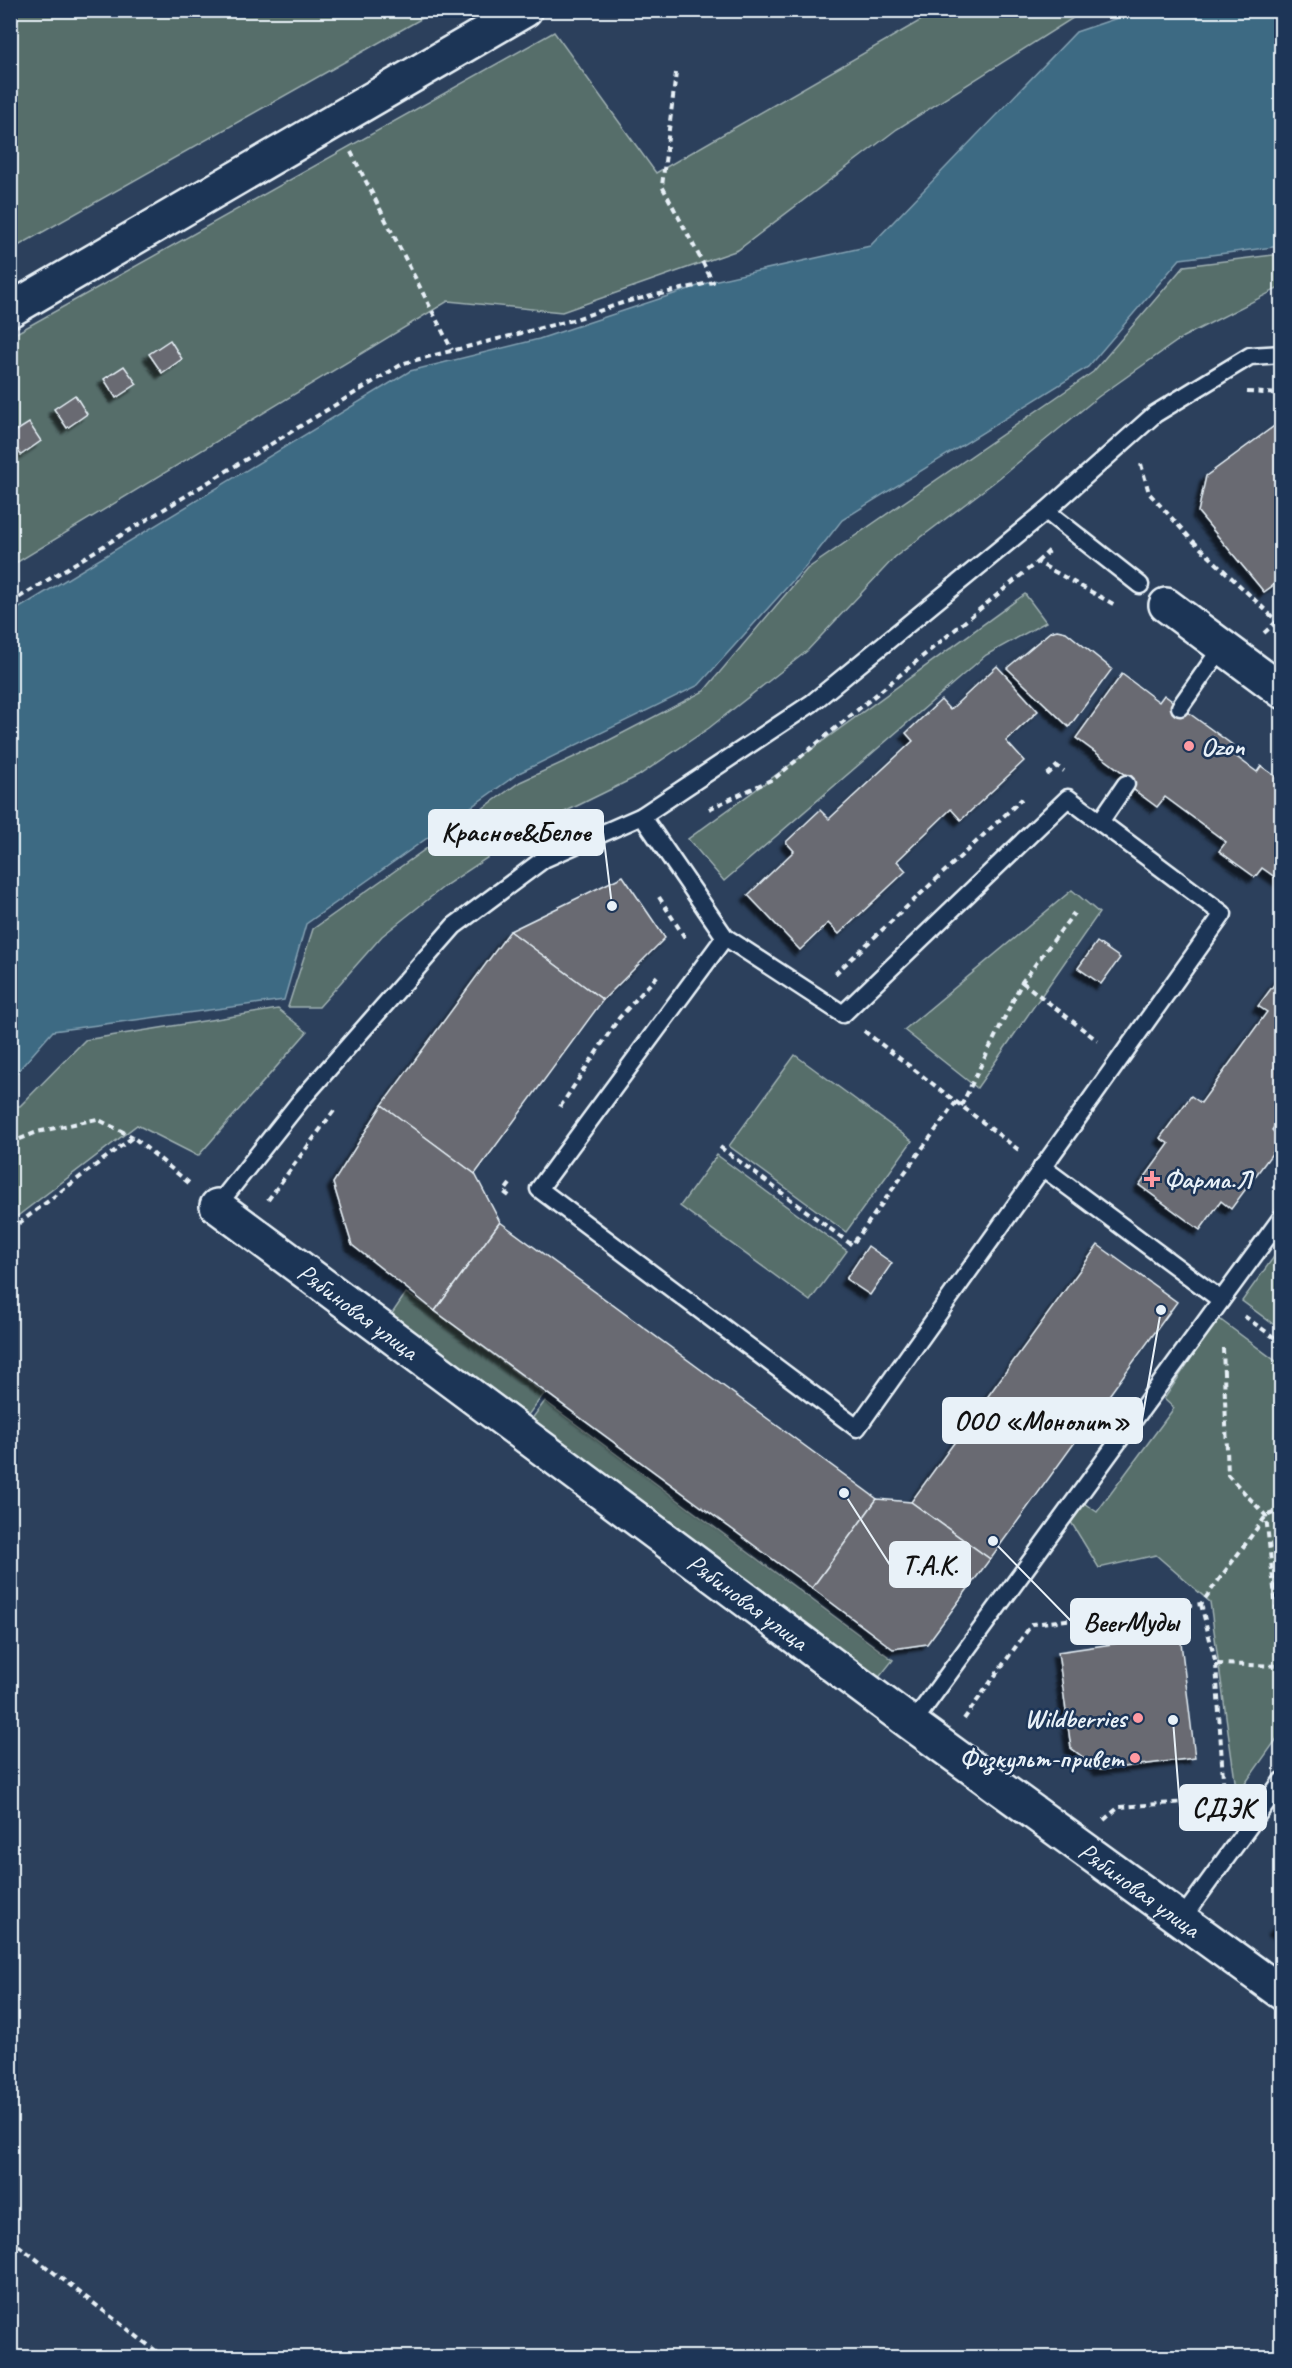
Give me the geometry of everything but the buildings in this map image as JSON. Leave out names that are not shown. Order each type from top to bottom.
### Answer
[{"type":"street","points":[[10,310],[525,10]]},
{"type":"street","points":[[1166,605],[1281,691]]},
{"type":"street","name":"Рябиновая улица","points":[[217,1206],[944,1748],[1281,1993]]},
{"type":"lane","points":[[217,1206],[301,1100],[454,926],[544,859],[642,816],[812,703],[1046,511],[1155,414],[1250,356],[1281,354]]},
{"type":"lane","points":[[1046,511],[1140,585]]},
{"type":"lane","points":[[1180,707],[1222,647]]},
{"type":"lane","points":[[1100,822],[1126,784]]},
{"type":"lane","points":[[642,816],[725,937],[843,1014],[1068,798],[1223,914],[857,1428],[539,1189],[725,937]]},
{"type":"lane","points":[[1042,1167],[1221,1300]]},
{"type":"lane","points":[[912,1724],[1281,1217]]},
{"type":"lane","points":[[1181,1920],[1281,1781]]},
{"type":"path","points":[[10,603],[405,363],[576,319],[625,302],[713,282],[662,186],[676,73]]},
{"type":"path","points":[[335,121],[452,350]]},
{"type":"path","points":[[1245,392],[1281,394]]},
{"type":"path","points":[[1140,459],[1149,493],[1190,538],[1281,626]]},
{"type":"path","points":[[705,811],[776,778],[1037,562],[1121,608]]},
{"type":"path","points":[[1040,782],[1057,766],[1066,773]]},
{"type":"path","points":[[1023,798],[828,981],[843,1014],[1042,1167]]},
{"type":"path","points":[[658,894],[687,942],[680,951]]},
{"type":"path","points":[[961,1106],[1022,982],[1074,913]]},
{"type":"path","points":[[555,1115],[619,1018],[665,968]]},
{"type":"path","points":[[1022,982],[1120,1058]]},
{"type":"path","points":[[720,1147],[852,1245],[956,1102]]},
{"type":"path","points":[[267,1204],[270,1194],[339,1104]]},
{"type":"path","points":[[10,1143],[37,1132],[97,1119],[133,1137],[217,1206]]},
{"type":"path","points":[[10,1230],[133,1137]]},
{"type":"path","points":[[511,1182],[504,1192],[514,1199]]},
{"type":"path","points":[[1221,1300],[1281,1343]]},
{"type":"path","points":[[1221,1300],[1228,1475],[1266,1516],[1281,1661]]},
{"type":"path","points":[[944,1748],[1032,1624],[1201,1604],[1266,1516],[1281,1510]]},
{"type":"path","points":[[1201,1604],[1216,1664],[1224,1795]]},
{"type":"path","points":[[1216,1664],[1281,1666]]},
{"type":"path","points":[[1095,1827],[1119,1807],[1187,1802],[1224,1795],[1255,1817]]},
{"type":"path","points":[[10,2239],[165,2358]]},
{"type":"green space","points":[[11,10],[435,10],[435,11],[11,250]]},
{"type":"green space","points":[[937,11],[1084,11],[897,129],[738,250],[562,312],[448,301],[11,566],[11,336],[554,32],[656,173]]},
{"type":"green space","points":[[1281,254],[1281,287],[1183,337],[1098,397],[993,483],[895,557],[807,651],[709,728],[638,776],[532,828],[446,885],[382,936],[319,1007],[288,1007],[313,929],[520,782],[598,746],[704,691],[807,569],[1093,372],[1184,266]]},
{"type":"green space","points":[[1025,594],[1046,622],[986,655],[724,881],[688,839]]},
{"type":"green space","points":[[1072,890],[1099,913],[977,1088],[904,1030]]},
{"type":"green space","points":[[278,1009],[307,1032],[198,1156],[137,1125],[11,1221],[11,1106],[20,1106],[85,1040]]},
{"type":"green space","points":[[795,1055],[912,1141],[846,1232],[729,1146]]},
{"type":"green space","points":[[717,1155],[847,1251],[810,1301],[680,1206]]},
{"type":"green space","points":[[1281,1247],[1281,1330],[1242,1301]]},
{"type":"green space","points":[[406,1293],[435,1311],[544,1394],[528,1415],[391,1315]]},
{"type":"green space","points":[[1218,1318],[1281,1365],[1281,1733],[1237,1795],[1210,1602],[1156,1555],[1099,1568],[1071,1522],[1085,1504],[1097,1512],[1174,1408],[1164,1399]]},
{"type":"green space","points":[[545,1401],[893,1660],[873,1685],[528,1424]]},
{"type":"water","points":[[1141,10],[1281,11],[1281,246],[1180,259],[1088,367],[842,520],[806,566],[699,685],[519,773],[306,924],[284,1000],[53,1031],[11,1079],[11,613],[410,371],[539,339],[713,281],[870,246],[1076,32]]},
{"type":"place","name":"Ozon","points":[[1189,746]]},
{"type":"place","name":"Красное&Белое","points":[[612,906]]},
{"type":"place","name":"Фарма.Л","points":[[1152,1179]]},
{"type":"place","name":"ООО «Монолит»","points":[[1161,1310]]},
{"type":"place","name":"Т.А.К.","points":[[844,1493]]},
{"type":"place","name":"BeerМуды","points":[[993,1541]]},
{"type":"place","name":"Wildberries","points":[[1138,1718]]},
{"type":"place","name":"СДЭК","points":[[1173,1720]]},
{"type":"place","name":"Физкульт-привет","points":[[1135,1758]]}]
